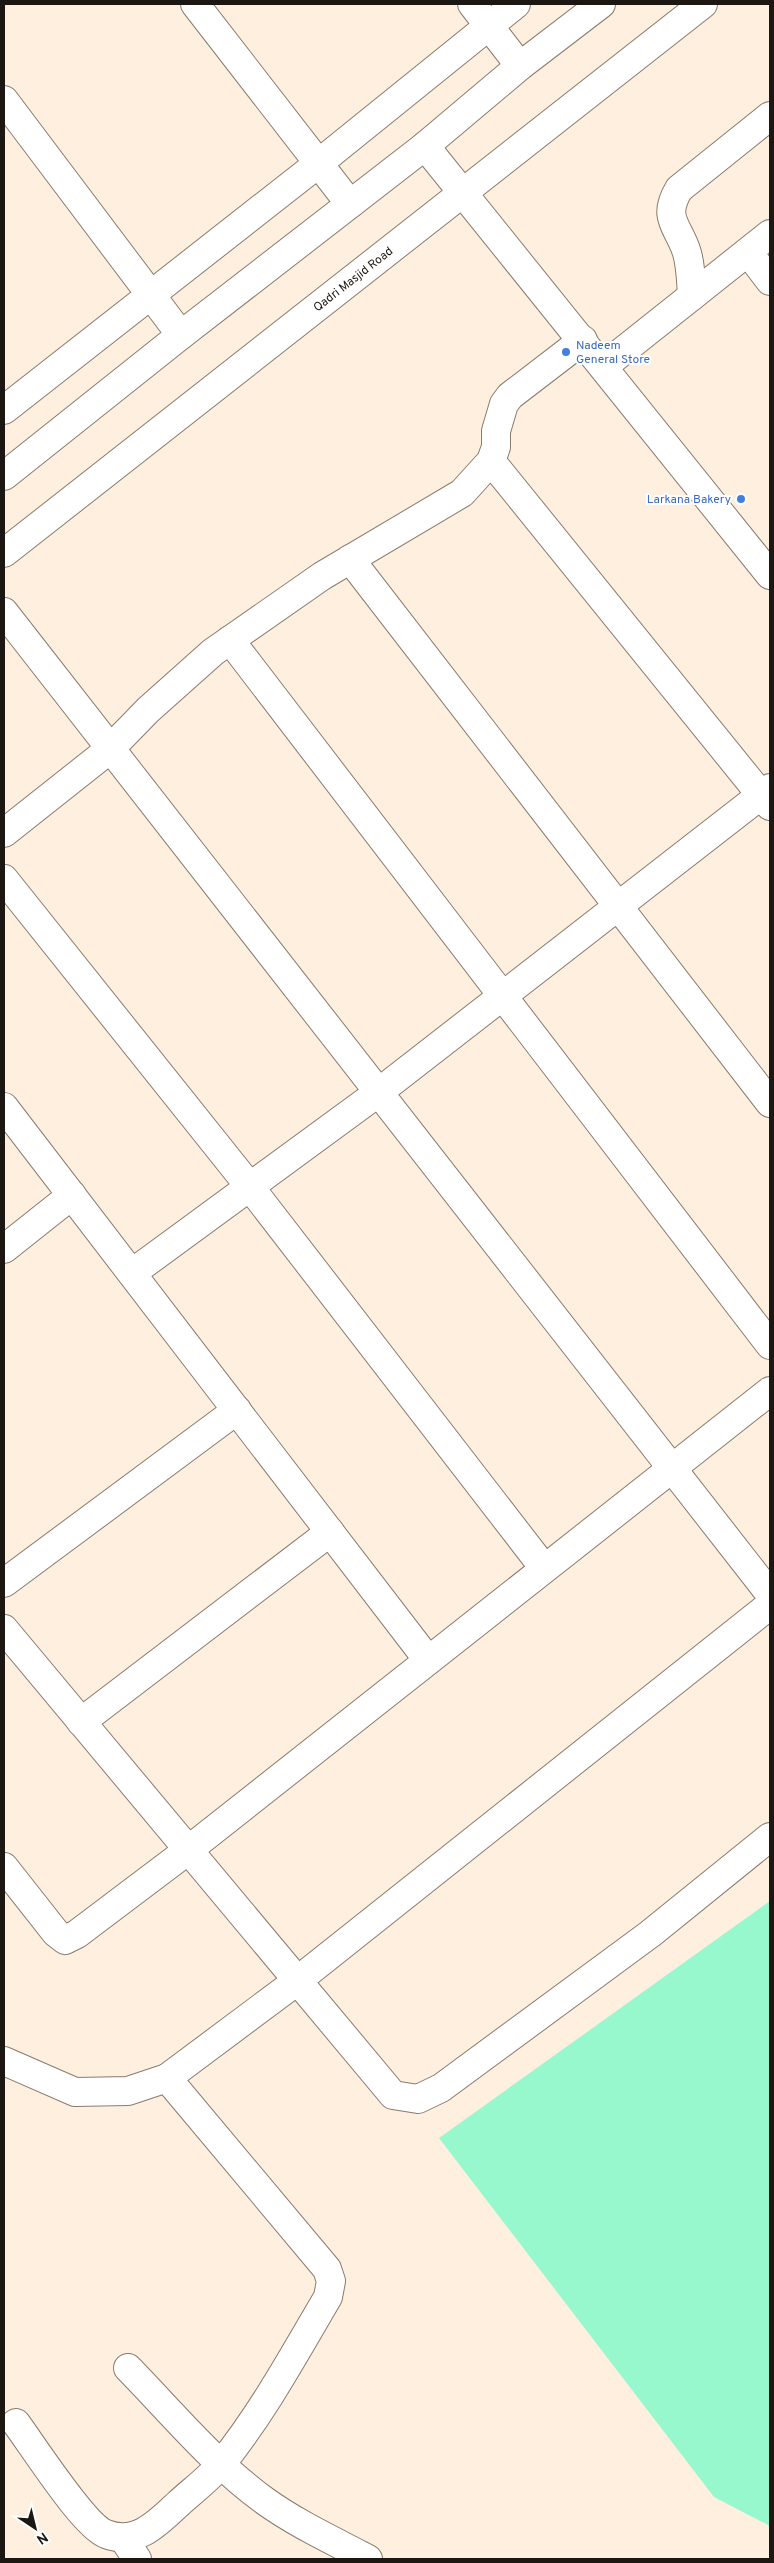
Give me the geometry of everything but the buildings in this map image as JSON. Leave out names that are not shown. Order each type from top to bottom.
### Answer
[{"type":"street","points":[[195,4],[350,204]]},
{"type":"street","points":[[472,4],[520,66]]},
{"type":"street","points":[[4,410],[319,163],[516,4]]},
{"type":"street","points":[[4,476],[181,335],[425,146],[520,66],[601,4]]},
{"type":"street","name":"Qadri Masjid Road","points":[[4,553],[703,4]]},
{"type":"street","points":[[4,100],[181,335]]},
{"type":"street","points":[[692,296],[687,253],[673,222],[671,203],[679,189],[770,116]]},
{"type":"street","points":[[425,146],[604,366],[770,575]]},
{"type":"street","points":[[604,366],[770,234]]},
{"type":"street","points":[[748,252],[770,281]]},
{"type":"street","points":[[4,833],[110,749],[148,710],[230,640],[350,559],[462,492],[491,461],[496,448],[496,431],[504,404],[510,396],[583,340]]},
{"type":"street","points":[[132,1273],[379,1092],[618,907],[768,796],[491,461]]},
{"type":"street","points":[[350,559],[770,1103]]},
{"type":"street","points":[[4,612],[770,1594]]},
{"type":"street","points":[[230,640],[770,1345]]},
{"type":"street","points":[[4,880],[250,1187],[544,1568]]},
{"type":"street","points":[[4,1107],[428,1660]]},
{"type":"street","points":[[4,1249],[72,1195]]},
{"type":"street","points":[[4,1867],[56,1933],[65,1940],[77,1934],[187,1851],[770,1391]]},
{"type":"street","points":[[4,1583],[237,1410]]},
{"type":"street","points":[[81,1722],[330,1532]]},
{"type":"street","points":[[4,2061],[75,2092],[128,2091],[167,2078],[297,1981],[770,1605]]},
{"type":"street","points":[[4,1629],[187,1851],[393,2095],[418,2099],[441,2088],[650,1934],[770,1837]]},
{"type":"street","points":[[16,2423],[88,2522],[130,2548],[139,2536],[162,2519],[222,2464],[277,2384],[328,2297],[331,2281],[327,2269],[167,2078]]},
{"type":"street","points":[[128,2368],[222,2464],[264,2500],[287,2515],[368,2559]]},
{"type":"green space","points":[[770,1901],[770,2526],[714,2497],[439,2138]]},
{"type":"place","name":"Nadeem General Store","points":[[566,352]]},
{"type":"place","name":"Larkana Bakery","points":[[741,499]]}]
